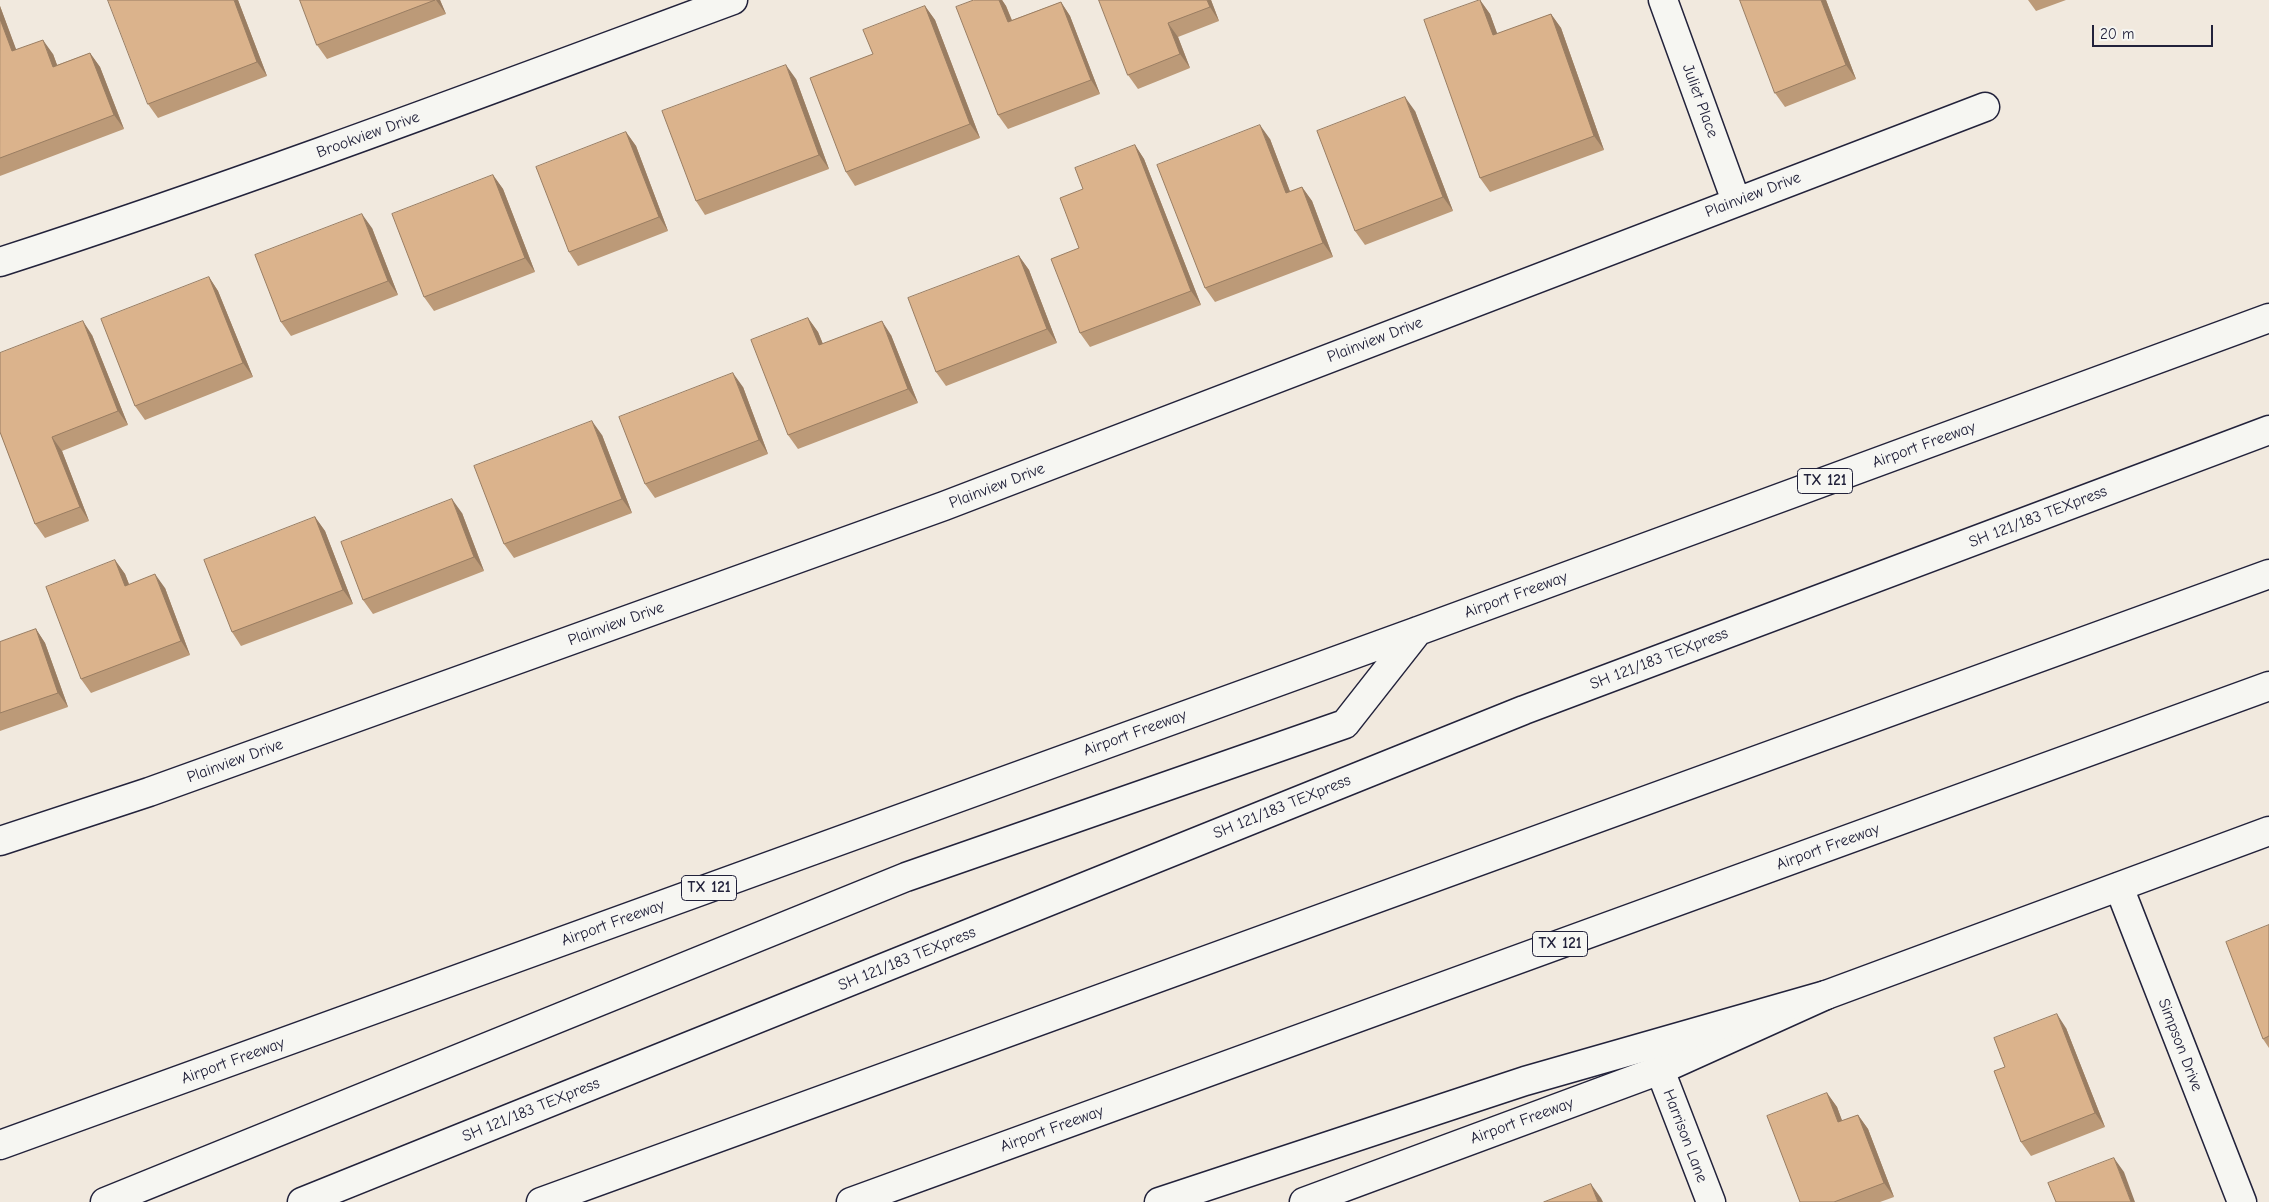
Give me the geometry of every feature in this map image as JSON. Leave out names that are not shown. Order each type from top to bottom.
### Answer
[{"type":"main road","name":"Brookview Drive","points":[[0,262],[386,129],[733,0]]},
{"type":"main road","name":"Juliet Place","points":[[1663,0],[1736,201]]},
{"type":"main road","name":"Plainview Drive","points":[[0,840],[149,792],[944,506],[1985,107]]},
{"type":"main road","name":"Airport Freeway","points":[[0,1145],[1418,631],[2269,318]]},
{"type":"main road","name":"SH 121/183 TEXpress","points":[[302,1202],[1524,710],[2269,430]]},
{"type":"main road","points":[[541,1202],[2269,574]]},
{"type":"main road","points":[[105,1202],[906,877],[1345,724],[1418,631]]},
{"type":"main road","name":"Airport Freeway","points":[[850,1202],[2269,686]]},
{"type":"main road","name":"Airport Freeway","points":[[1304,1202],[1660,1070],[1826,995],[2269,831]]},
{"type":"main road","name":"Simpson Drive","points":[[2119,887],[2242,1202]]},
{"type":"main road","points":[[1159,1202],[1525,1082],[1826,995]]},
{"type":"main road","name":"Harrison Lane","points":[[1660,1070],[1711,1202]]},
{"type":"building","points":[[108,0],[234,0],[257,62],[148,104]]},
{"type":"building","points":[[300,0],[435,0],[317,45]]},
{"type":"building","points":[[974,0],[999,0],[1008,22],[1061,2],[1091,80],[998,115],[956,7]]},
{"type":"building","points":[[1099,0],[1207,0],[1210,7],[1168,23],[1180,54],[1128,75]]},
{"type":"building","points":[[1480,0],[1493,35],[1551,14],[1594,136],[1480,178],[1424,20]]},
{"type":"building","points":[[1740,0],[1821,0],[1846,65],[1775,93]]},
{"type":"building","points":[[925,6],[970,124],[846,172],[810,78],[873,54],[863,30]]},
{"type":"building","points":[[0,19],[12,51],[43,40],[53,67],[90,53],[114,115],[0,158]]},
{"type":"building","points":[[786,65],[819,155],[696,201],[662,111]]},
{"type":"building","points":[[1405,97],[1443,197],[1355,231],[1317,131]]},
{"type":"building","points":[[1260,125],[1286,193],[1302,187],[1323,243],[1205,288],[1157,165]]},
{"type":"building","points":[[626,132],[659,217],[569,252],[536,167]]},
{"type":"building","points":[[1135,145],[1191,291],[1080,333],[1051,259],[1079,248],[1060,198],[1083,189],[1075,168]]},
{"type":"building","points":[[493,175],[525,258],[424,297],[392,214]]},
{"type":"building","points":[[362,214],[388,281],[281,322],[255,255]]},
{"type":"building","points":[[1019,256],[1047,329],[936,372],[908,298]]},
{"type":"building","points":[[209,277],[243,363],[135,406],[101,319]]},
{"type":"building","points":[[808,318],[819,345],[882,321],[908,389],[788,435],[751,340]]},
{"type":"building","points":[[83,321],[118,411],[52,437],[80,507],[35,524],[0,432],[0,353]]},
{"type":"building","points":[[733,373],[759,440],[645,484],[619,417]]},
{"type":"building","points":[[592,421],[622,499],[504,544],[474,466]]},
{"type":"building","points":[[452,499],[474,557],[363,600],[341,542]]},
{"type":"building","points":[[315,517],[343,590],[232,632],[204,560]]},
{"type":"building","points":[[115,560],[125,586],[155,574],[181,641],[81,679],[46,587]]},
{"type":"building","points":[[36,629],[58,693],[0,713],[0,642]]},
{"type":"building","points":[[2269,925],[2269,1036],[2263,1039],[2226,942]]},
{"type":"building","points":[[2057,1014],[2095,1113],[2021,1142],[1994,1071],[2005,1067],[1994,1038]]},
{"type":"building","points":[[1827,1093],[1838,1122],[1858,1115],[1884,1183],[1834,1202],[1800,1202],[1767,1116]]},
{"type":"building","points":[[2114,1158],[2131,1202],[2056,1202],[2048,1183]]},
{"type":"building","points":[[1591,1184],[1598,1202],[1544,1202]]}]
